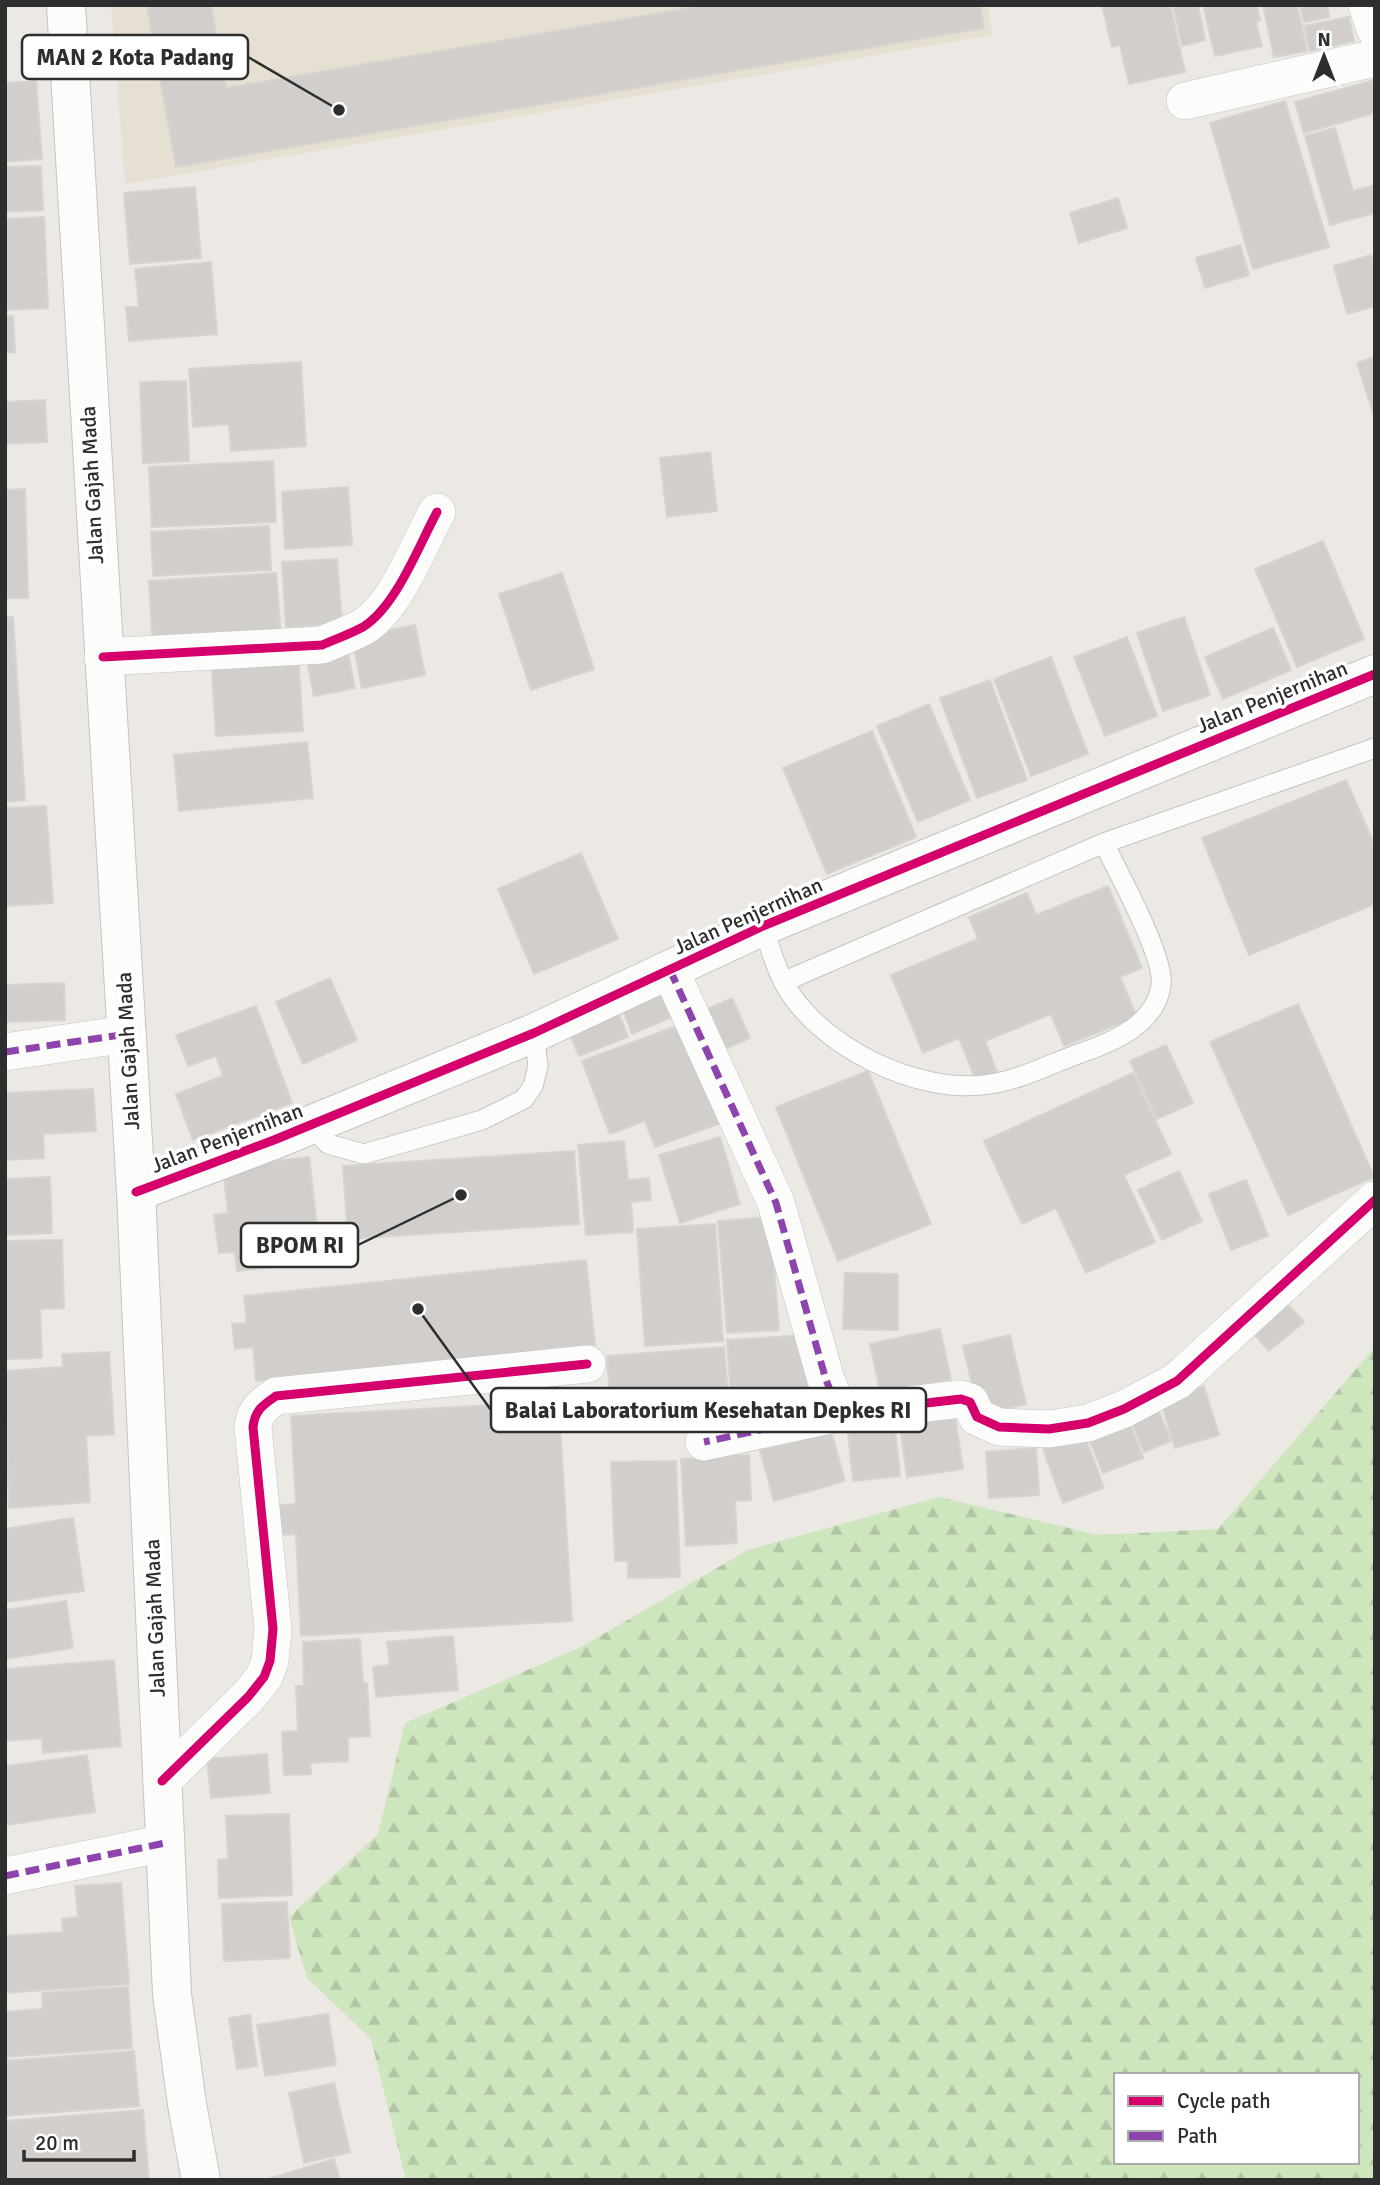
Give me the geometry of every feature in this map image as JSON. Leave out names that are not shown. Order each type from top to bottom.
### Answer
[{"type":"main road","name":"Jalan Gajah Mada","points":[[66,5],[136,1192],[172,1994],[201,2180]]},
{"type":"main road","name":"Jalan Penjernihan","points":[[136,1192],[310,1125],[534,1033],[763,926],[1375,674]]},
{"type":"street","points":[[1367,5],[1375,29]]},
{"type":"street","points":[[1185,102],[1375,58]]},
{"type":"street","points":[[103,657],[322,645],[345,636],[365,626],[386,606],[437,512]]},
{"type":"street","points":[[670,970],[776,1203],[826,1380],[840,1413]]},
{"type":"street","points":[[5,1052],[127,1034]]},
{"type":"street","points":[[704,1442],[840,1413],[961,1399],[970,1402],[978,1417],[999,1427],[1049,1429],[1088,1423],[1177,1381],[1375,1200]]},
{"type":"street","points":[[162,1781],[248,1697],[264,1677],[270,1661],[273,1629],[253,1427],[254,1416],[261,1406],[276,1396],[587,1364]]},
{"type":"street","points":[[5,1876],[165,1843]]},
{"type":"lane","points":[[783,982],[1104,844],[1375,748]]},
{"type":"lane","points":[[763,926],[783,982],[810,1018],[845,1046],[912,1077],[943,1085],[991,1084],[1108,1044],[1134,1028],[1155,1007],[1161,972],[1104,844]]},
{"type":"lane","points":[[310,1125],[328,1144],[364,1154],[482,1120],[524,1099],[533,1086],[538,1066],[534,1033]]},
{"type":"shaded area","points":[[111,5],[988,5],[993,35],[125,184]]},
{"type":"green space","points":[[1375,1347],[1375,2180],[406,2180],[371,2039],[307,1978],[289,1917],[378,1834],[405,1723],[581,1647],[748,1550],[939,1497],[1099,1535],[1218,1529]]},
{"type":"building","points":[[147,5],[211,5],[226,88],[706,5],[980,5],[984,28],[176,167]]},
{"type":"building","points":[[1102,5],[1170,5],[1185,72],[1129,84],[1120,45],[1112,47]]},
{"type":"building","points":[[1173,5],[1198,5],[1205,40],[1182,46]]},
{"type":"building","points":[[1203,5],[1257,5],[1260,20],[1256,22],[1262,46],[1215,56]]},
{"type":"building","points":[[1263,5],[1297,5],[1307,51],[1274,57]]},
{"type":"building","points":[[1300,5],[1327,5],[1329,17],[1304,22]]},
{"type":"building","points":[[1349,17],[1354,41],[1310,51],[1304,26]]},
{"type":"building","points":[[1374,80],[1375,113],[1304,133],[1295,102]]},
{"type":"building","points":[[36,81],[42,159],[5,162],[5,83]]},
{"type":"building","points":[[1285,101],[1329,247],[1253,269],[1210,123]]},
{"type":"building","points":[[1335,128],[1353,191],[1375,185],[1375,213],[1330,225],[1305,136]]},
{"type":"building","points":[[41,166],[43,210],[5,212],[5,167]]},
{"type":"building","points":[[195,187],[201,258],[130,264],[124,193]]},
{"type":"building","points":[[1118,198],[1127,228],[1079,243],[1070,213]]},
{"type":"building","points":[[44,217],[48,308],[5,310],[5,219]]},
{"type":"building","points":[[1240,245],[1249,275],[1205,288],[1196,258]]},
{"type":"building","points":[[1371,255],[1375,270],[1375,306],[1347,314],[1334,266]]},
{"type":"building","points":[[211,262],[217,334],[129,341],[126,307],[139,307],[135,269]]},
{"type":"building","points":[[5,316],[13,316],[15,352],[5,353]]},
{"type":"building","points":[[1375,357],[1375,415],[1374,416],[1357,363]]},
{"type":"building","points":[[301,362],[306,446],[231,451],[229,424],[193,427],[189,369]]},
{"type":"building","points":[[186,381],[189,461],[143,463],[140,382]]},
{"type":"building","points":[[45,400],[47,442],[5,444],[5,402]]},
{"type":"building","points":[[710,452],[717,511],[667,517],[660,458]]},
{"type":"building","points":[[273,461],[276,522],[152,527],[149,467]]},
{"type":"building","points":[[348,487],[352,545],[285,549],[282,492]]},
{"type":"building","points":[[25,489],[28,598],[5,598],[5,490]]},
{"type":"building","points":[[269,526],[271,570],[153,576],[151,532]]},
{"type":"building","points":[[1323,541],[1364,639],[1297,667],[1255,569]]},
{"type":"building","points":[[337,559],[342,624],[286,627],[282,562]]},
{"type":"building","points":[[276,573],[281,638],[153,646],[149,581]]},
{"type":"building","points":[[562,573],[594,669],[531,690],[499,594]]},
{"type":"building","points":[[5,617],[13,617],[25,800],[5,802]]},
{"type":"building","points":[[1184,617],[1210,695],[1163,711],[1137,633]]},
{"type":"building","points":[[415,625],[425,675],[362,688],[352,638]]},
{"type":"building","points":[[1273,628],[1291,670],[1223,699],[1205,657]]},
{"type":"building","points":[[1127,637],[1157,716],[1105,736],[1074,657]]},
{"type":"building","points":[[347,649],[355,688],[314,696],[306,657]]},
{"type":"building","points":[[298,652],[303,731],[216,736],[211,657]]},
{"type":"building","points":[[1051,657],[1088,754],[1031,776],[994,679]]},
{"type":"building","points":[[990,680],[1027,780],[977,798],[940,698]]},
{"type":"building","points":[[929,704],[970,800],[918,822],[877,726]]},
{"type":"building","points":[[872,731],[916,837],[827,874],[783,768]]},
{"type":"building","points":[[307,742],[313,798],[179,811],[174,755]]},
{"type":"building","points":[[1346,780],[1375,846],[1375,904],[1249,955],[1202,838]]},
{"type":"building","points":[[46,806],[53,903],[5,906],[5,808]]},
{"type":"building","points":[[581,853],[618,939],[534,974],[498,889]]},
{"type":"building","points":[[1108,886],[1142,968],[1120,977],[1137,1017],[1064,1046],[1051,1014],[985,1041],[998,1074],[977,1083],[959,1038],[923,1053],[891,975],[978,939],[969,917],[1027,893],[1036,915]]},
{"type":"building","points":[[330,978],[357,1040],[303,1064],[276,1002]]},
{"type":"building","points":[[64,983],[65,1020],[5,1022],[5,985]]},
{"type":"building","points":[[663,983],[677,1015],[632,1034],[619,1000]]},
{"type":"building","points":[[732,998],[750,1038],[718,1052],[701,1012]]},
{"type":"building","points":[[1298,1004],[1374,1177],[1288,1215],[1210,1042]]},
{"type":"building","points":[[256,1006],[292,1103],[193,1140],[176,1094],[223,1076],[216,1056],[188,1066],[176,1035]]},
{"type":"building","points":[[617,1008],[628,1037],[579,1056],[567,1028]]},
{"type":"building","points":[[682,1024],[721,1123],[655,1147],[645,1121],[610,1134],[582,1061]]},
{"type":"building","points":[[1166,1045],[1193,1103],[1157,1119],[1130,1061]]},
{"type":"building","points":[[868,1071],[931,1224],[838,1261],[776,1107]]},
{"type":"building","points":[[1133,1073],[1171,1154],[1124,1175],[1155,1242],[1086,1273],[1056,1208],[1022,1224],[984,1141]]},
{"type":"building","points":[[93,1089],[96,1131],[43,1134],[44,1158],[5,1160],[5,1093]]},
{"type":"building","points":[[720,1137],[740,1204],[680,1223],[659,1155]]},
{"type":"building","points":[[624,1141],[628,1180],[649,1178],[651,1200],[631,1202],[633,1232],[586,1235],[578,1145]]},
{"type":"building","points":[[574,1151],[579,1224],[348,1239],[343,1166]]},
{"type":"building","points":[[309,1157],[321,1261],[237,1271],[235,1252],[219,1253],[214,1215],[228,1213],[223,1167]]},
{"type":"building","points":[[1179,1171],[1202,1221],[1162,1240],[1138,1190]]},
{"type":"building","points":[[50,1177],[52,1233],[5,1235],[6,1179]]},
{"type":"building","points":[[1246,1180],[1268,1236],[1231,1250],[1209,1194]]},
{"type":"building","points":[[770,1217],[779,1330],[727,1333],[718,1221]]},
{"type":"building","points":[[715,1224],[723,1341],[645,1346],[637,1229]]},
{"type":"building","points":[[62,1240],[64,1308],[40,1309],[42,1358],[5,1359],[5,1241]]},
{"type":"building","points":[[586,1260],[595,1345],[256,1381],[253,1347],[235,1349],[232,1324],[247,1323],[244,1296]]},
{"type":"building","points":[[845,1273],[898,1274],[898,1330],[843,1329]]},
{"type":"building","points":[[1282,1298],[1304,1322],[1269,1351],[1248,1327]]},
{"type":"building","points":[[940,1329],[951,1380],[881,1395],[870,1344]]},
{"type":"building","points":[[807,1335],[812,1404],[732,1410],[727,1340]]},
{"type":"building","points":[[1010,1335],[1026,1404],[979,1414],[963,1346]]},
{"type":"building","points":[[724,1347],[730,1418],[612,1427],[607,1356]]},
{"type":"building","points":[[109,1352],[114,1434],[86,1436],[90,1502],[9,1508],[5,1371],[63,1367],[62,1354]]},
{"type":"building","points":[[557,1375],[572,1621],[301,1636],[296,1534],[267,1536],[265,1506],[296,1504],[291,1416],[495,1405],[493,1378]]},
{"type":"building","points":[[1204,1386],[1219,1435],[1175,1448],[1160,1399]]},
{"type":"building","points":[[1155,1402],[1171,1441],[1144,1452],[1128,1413]]},
{"type":"building","points":[[954,1410],[963,1469],[907,1477],[899,1418]]},
{"type":"building","points":[[1126,1413],[1143,1458],[1103,1473],[1085,1429]]},
{"type":"building","points":[[894,1419],[900,1476],[853,1481],[847,1424]]},
{"type":"building","points":[[831,1431],[845,1481],[774,1501],[760,1450]]},
{"type":"building","points":[[1084,1434],[1104,1488],[1063,1503],[1043,1449]]},
{"type":"building","points":[[1036,1448],[1039,1495],[989,1498],[986,1452]]},
{"type":"building","points":[[749,1455],[751,1500],[735,1501],[737,1543],[686,1546],[681,1459]]},
{"type":"building","points":[[676,1461],[680,1577],[628,1578],[628,1561],[615,1561],[611,1462]]},
{"type":"building","points":[[73,1518],[84,1591],[5,1602],[5,1529]]},
{"type":"building","points":[[66,1601],[73,1648],[5,1659],[5,1610]]},
{"type":"building","points":[[453,1636],[458,1690],[376,1697],[373,1667],[390,1665],[387,1642]]},
{"type":"building","points":[[360,1639],[363,1683],[367,1683],[370,1736],[348,1737],[348,1761],[310,1763],[311,1774],[284,1775],[282,1732],[298,1731],[296,1686],[304,1686],[303,1642]]},
{"type":"building","points":[[114,1660],[121,1746],[43,1753],[42,1738],[5,1741],[5,1669]]},
{"type":"building","points":[[267,1754],[270,1793],[211,1798],[207,1759]]},
{"type":"building","points":[[87,1755],[95,1812],[5,1825],[5,1766]]},
{"type":"building","points":[[289,1814],[292,1895],[219,1898],[218,1860],[228,1859],[226,1816]]},
{"type":"building","points":[[121,1883],[129,1984],[5,1993],[5,1936],[63,1932],[62,1919],[78,1917],[75,1886]]},
{"type":"building","points":[[287,1902],[290,1958],[224,1961],[222,1904]]},
{"type":"building","points":[[128,1987],[132,2048],[5,2057],[5,2012],[43,2009],[42,1993]]},
{"type":"building","points":[[328,2014],[336,2065],[265,2076],[257,2025]]},
{"type":"building","points":[[250,2015],[257,2066],[237,2069],[229,2018]]},
{"type":"building","points":[[134,2051],[139,2106],[5,2116],[5,2061]]},
{"type":"building","points":[[334,2083],[350,2152],[304,2163],[289,2093]]},
{"type":"building","points":[[143,2110],[149,2180],[5,2180],[5,2121]]},
{"type":"building","points":[[334,2159],[340,2180],[264,2180]]},
{"type":"marked path","points":[[670,970],[776,1203],[826,1380],[840,1413],[704,1442]]},
{"type":"marked path","points":[[5,1052],[127,1034]]},
{"type":"marked path","points":[[5,1876],[165,1843]]},
{"type":"cycle path","points":[[103,657],[322,645],[348,634],[375,618],[386,605],[406,574],[437,512]]},
{"type":"cycle path","points":[[136,1192],[274,1140],[534,1033],[763,926],[1375,674]]},
{"type":"cycle path","points":[[840,1413],[961,1399],[970,1402],[977,1417],[999,1427],[1049,1429],[1088,1423],[1124,1409],[1177,1381],[1375,1200]]},
{"type":"cycle path","points":[[162,1781],[248,1697],[264,1677],[270,1661],[273,1629],[253,1427],[256,1416],[264,1405],[276,1396],[587,1364]]},
{"type":"place","name":"MAN 2 Kota Padang","points":[[339,110]]},
{"type":"place","name":"BPOM RI","points":[[461,1195]]},
{"type":"place","name":"Balai Laboratorium Kesehatan Depkes RI","points":[[418,1309]]}]
